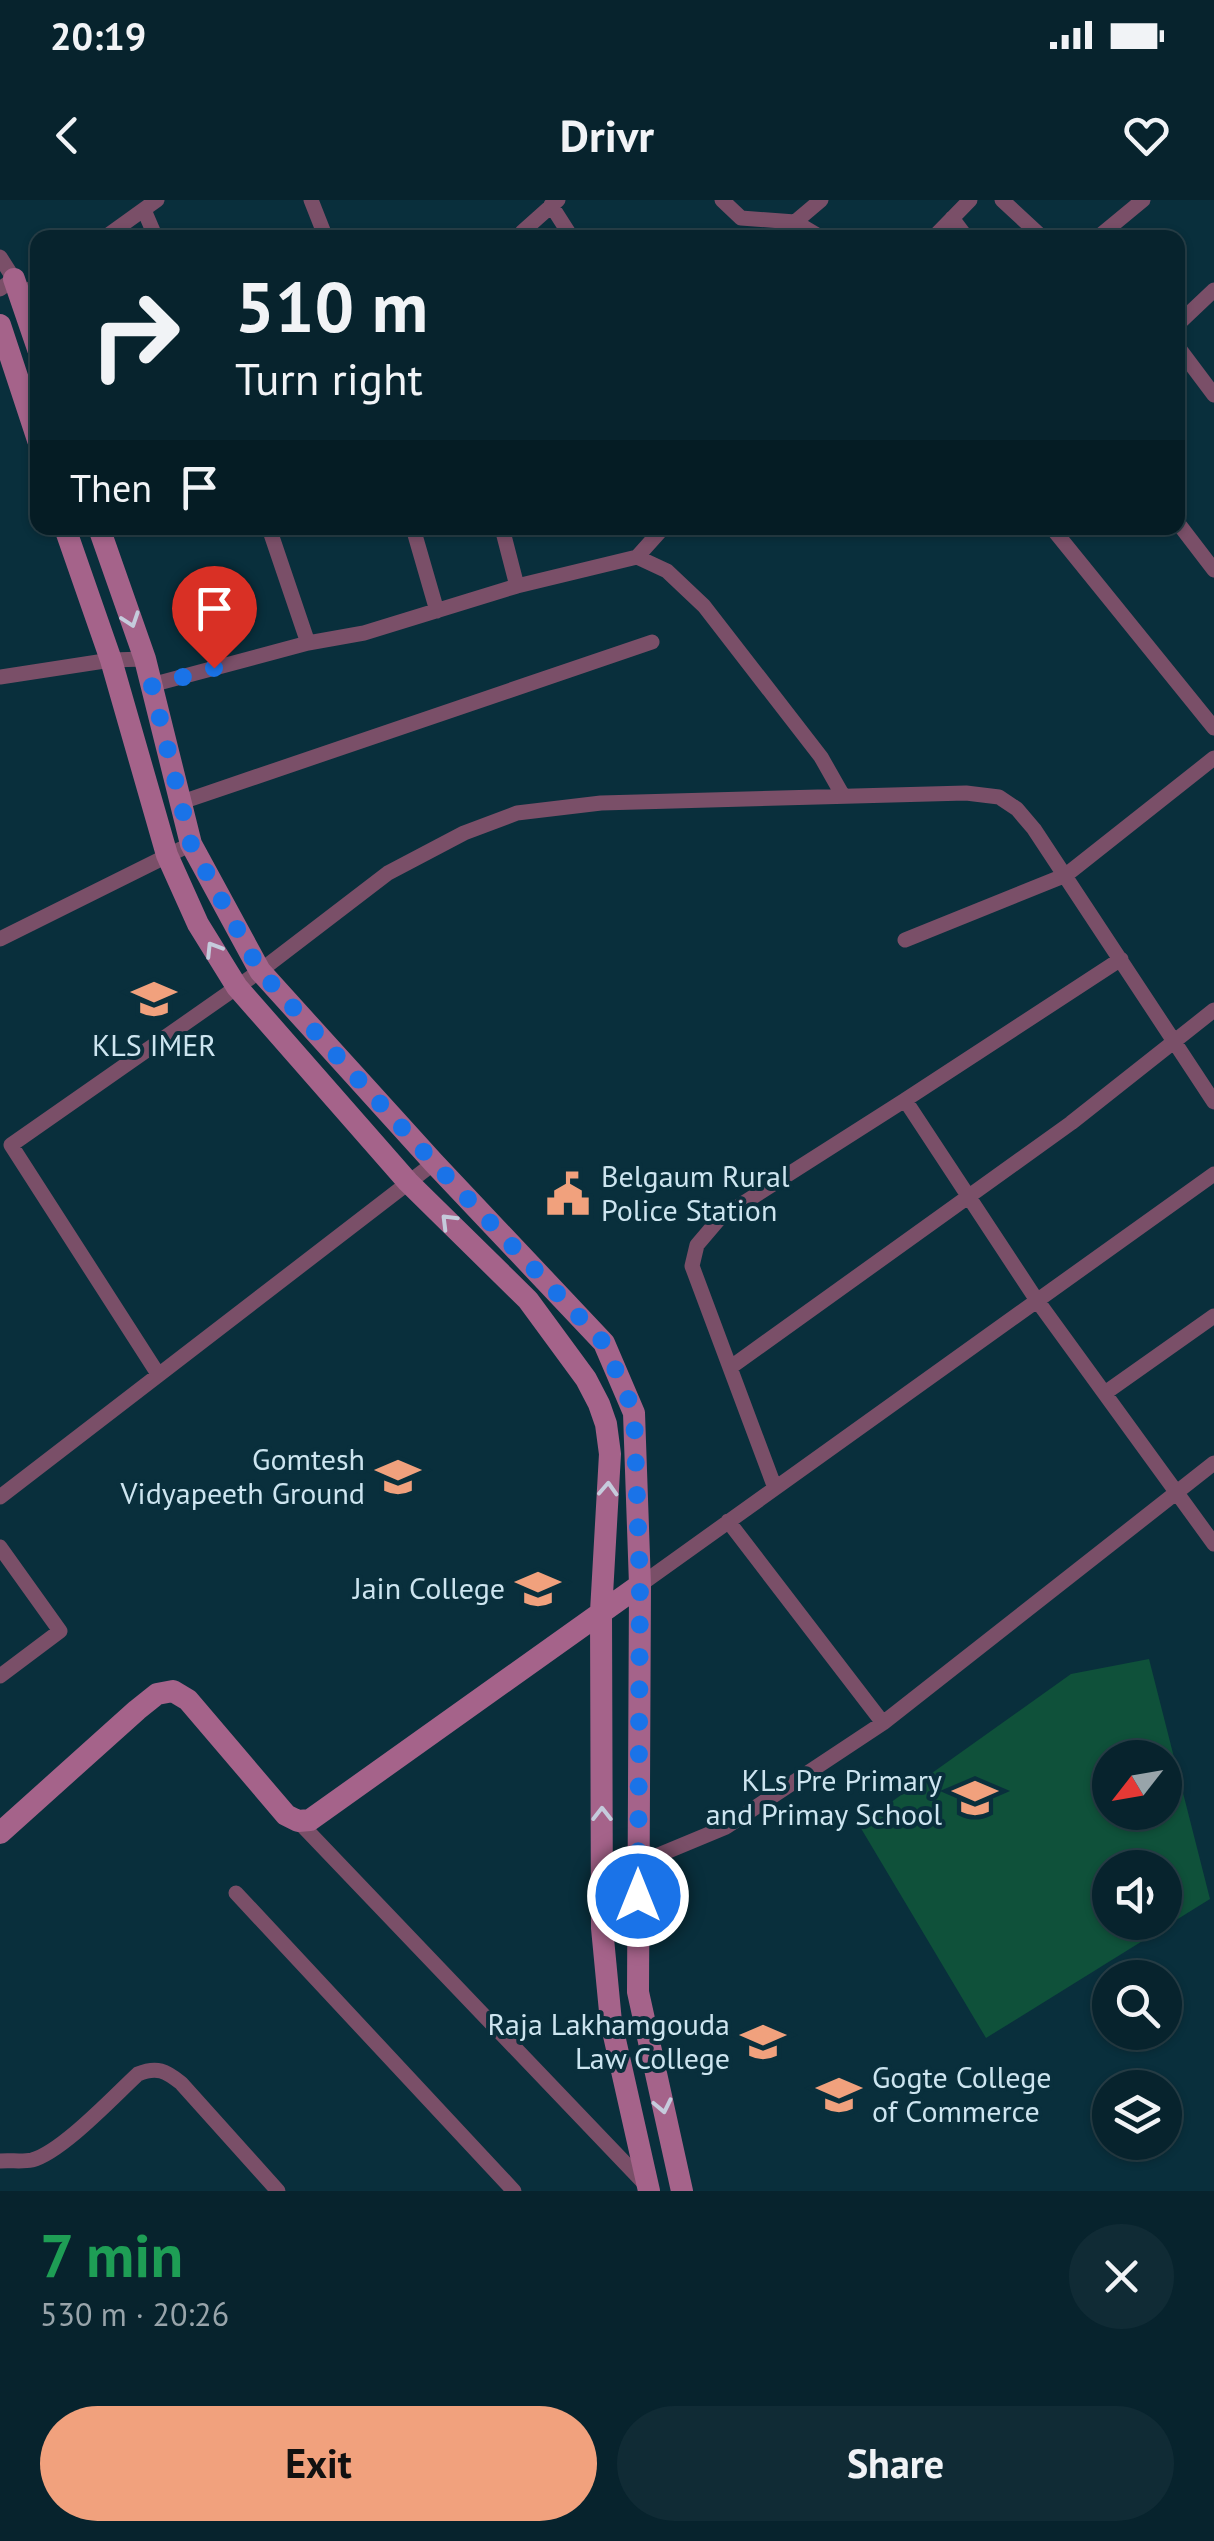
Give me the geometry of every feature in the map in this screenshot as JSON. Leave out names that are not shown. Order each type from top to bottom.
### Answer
[{"type":"main road","points":[[18,287],[30,324]]},
{"type":"main road","points":[[0,325],[30,416]]},
{"type":"main road","points":[[67,535],[111,660],[167,856],[198,924],[237,987],[408,1182],[528,1300],[586,1379],[606,1424],[610,1454],[601,1612],[602,1928],[611,2022],[648,2189]]},
{"type":"main road","points":[[101,535],[145,659],[191,844],[260,971],[604,1343],[634,1412],[640,1584],[638,1992],[682,2191]]},
{"type":"main road","points":[[554,1336],[578,1316]]},
{"type":"main road","points":[[0,1833],[137,1710],[158,1694],[173,1691],[188,1700],[286,1814],[298,1821],[310,1820],[640,1584]]},
{"type":"street","points":[[312,200],[323,230]]},
{"type":"street","points":[[722,200],[741,218],[794,222],[808,230]]},
{"type":"street","points":[[794,222],[821,200]]},
{"type":"street","points":[[941,230],[970,200]]},
{"type":"street","points":[[1002,200],[1034,230]]},
{"type":"street","points":[[1107,230],[1143,200]]},
{"type":"street","points":[[524,230],[554,203],[568,230]]},
{"type":"street","points":[[115,230],[150,205],[155,230]]},
{"type":"street","points":[[952,218],[961,230]]},
{"type":"street","points":[[0,257],[18,287]]},
{"type":"street","points":[[1185,317],[1214,290]]},
{"type":"street","points":[[1185,357],[1214,394]]},
{"type":"street","points":[[1185,532],[1214,570]]},
{"type":"street","points":[[271,535],[308,643]]},
{"type":"street","points":[[415,535],[437,611]]},
{"type":"street","points":[[504,535],[517,586]]},
{"type":"street","points":[[152,686],[308,643],[364,633],[517,586],[637,558],[657,535]]},
{"type":"street","points":[[1058,535],[1214,728]]},
{"type":"street","points":[[637,558],[668,572],[704,606],[821,757],[842,794]]},
{"type":"street","points":[[179,803],[652,642]]},
{"type":"street","points":[[0,676],[145,659]]},
{"type":"street","points":[[904,940],[1066,876],[1214,758]]},
{"type":"street","points":[[158,1374],[11,1144],[260,971],[388,873],[464,832],[517,813],[601,803],[842,794],[966,793],[999,797],[1017,809],[1066,876],[1214,1102]]},
{"type":"street","points":[[0,940],[191,844]]},
{"type":"street","points":[[774,1488],[692,1266],[697,1245],[720,1218],[1121,959]]},
{"type":"street","points":[[731,1368],[1071,1123],[1214,1010]]},
{"type":"street","points":[[904,1100],[1036,1299],[1214,1544]]},
{"type":"street","points":[[0,1496],[434,1163]]},
{"type":"street","points":[[640,1584],[1214,1174]]},
{"type":"street","points":[[1105,1393],[1214,1316]]},
{"type":"street","points":[[602,1864],[637,1864],[726,1827],[883,1724],[1214,1463]]},
{"type":"street","points":[[728,1521],[883,1724]]},
{"type":"street","points":[[0,1547],[60,1630],[0,1676]]},
{"type":"street","points":[[298,1821],[648,2189]]},
{"type":"street","points":[[236,1893],[514,2191]]},
{"type":"street","points":[[0,2161],[32,2160],[46,2153],[138,2074],[152,2068],[166,2071],[181,2082],[278,2191]]},
{"type":"green space","points":[[1149,1659],[1170,1740],[1092,1740],[1092,1830],[1182,1830],[1182,1789],[1210,1899],[1182,1916],[1182,1850],[1092,1850],[1092,1940],[1144,1940],[1112,1960],[1092,1960],[1092,1972],[986,2038],[859,1825],[1071,1674]]},
{"type":"place","name":"KLS IMER","points":[[154,999]]},
{"type":"place","name":"Belgaum Rural Police Station","points":[[568,1194]]},
{"type":"place","name":"Gomtesh Vidyapeeth Ground","points":[[398,1477]]},
{"type":"place","name":"Jain College","points":[[538,1589]]},
{"type":"place","name":"KLs Pre Primary and Primay School","points":[[975,1798]]},
{"type":"place","name":"Raja Lakhamgouda Law College","points":[[763,2042]]},
{"type":"place","name":"Gogte College of Commerce","points":[[839,2095]]},
{"type":"route","points":[[214,668],[152,686],[191,844],[260,971],[604,1343],[634,1412],[640,1584],[638,1896]]}]
